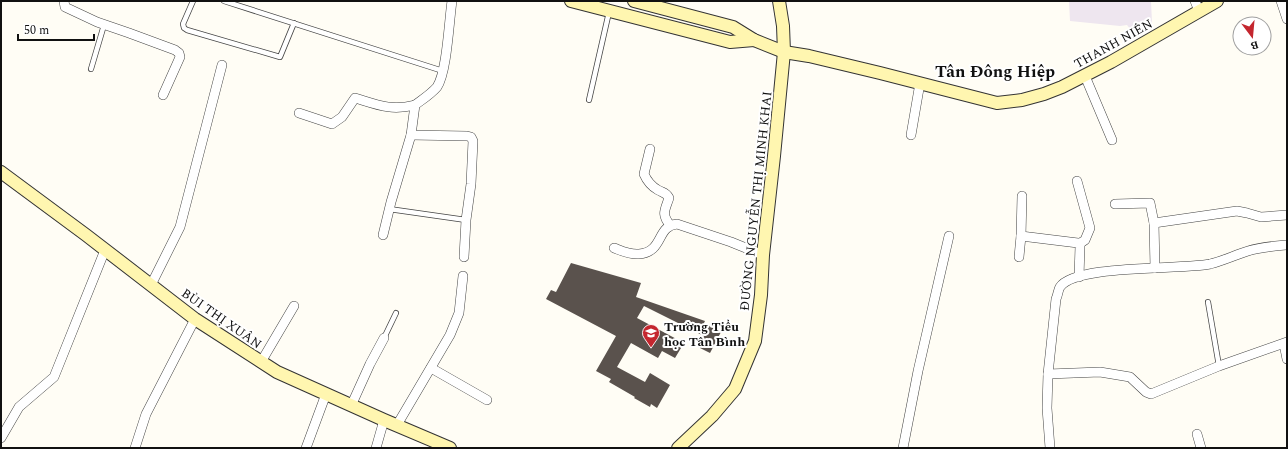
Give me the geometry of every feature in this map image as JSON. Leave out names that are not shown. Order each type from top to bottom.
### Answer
[{"type":"main road","points":[[571,1],[730,42],[754,40]]},
{"type":"main road","name":"THANH NIÊN","points":[[634,1],[733,28],[754,40],[784,52],[808,56],[997,103],[1008,103],[1044,94],[1085,76],[1197,6],[1217,1]]},
{"type":"main road","name":"ĐƯỜNG NGUYỄN THỊ MINH KHAI","points":[[678,448],[712,416],[735,389],[755,340],[761,295],[763,255],[784,52],[783,26],[779,1]]},
{"type":"main road","points":[[666,25],[669,11]]},
{"type":"main road","name":"BÙI THỊ XUÂN","points":[[1,172],[195,319],[277,372],[351,406],[450,448]]},
{"type":"street","points":[[64,1],[65,7],[104,25],[175,50],[180,57],[163,96]]},
{"type":"street","points":[[299,113],[332,124],[342,117],[355,98],[389,108],[402,108],[415,105],[431,94],[437,87],[443,71],[452,1]]},
{"type":"street","points":[[1281,1],[1287,19]]},
{"type":"street","points":[[151,285],[180,226],[222,65]]},
{"type":"street","points":[[1085,76],[1112,140]]},
{"type":"street","points":[[911,136],[920,83]]},
{"type":"street","points":[[383,235],[411,135],[415,105]]},
{"type":"street","points":[[411,135],[467,136],[471,137],[473,141],[464,257]]},
{"type":"street","points":[[650,149],[644,174],[647,181],[657,190],[667,193],[669,198],[664,214],[665,219],[670,225]]},
{"type":"street","points":[[1021,236],[1079,244],[1085,240],[1090,228],[1077,181]]},
{"type":"street","points":[[1019,257],[1022,196]]},
{"type":"street","points":[[1115,204],[1150,203],[1154,223],[1155,268]]},
{"type":"street","points":[[1154,223],[1237,211],[1262,217],[1287,215]]},
{"type":"street","points":[[614,248],[630,254],[648,252],[655,247],[665,229],[670,225],[677,224],[731,242],[763,255]]},
{"type":"street","points":[[903,448],[918,371],[949,236]]},
{"type":"street","points":[[1079,244],[1079,277]]},
{"type":"street","points":[[1050,448],[1047,408],[1048,374],[1056,299],[1060,287],[1066,282],[1079,277],[1108,270],[1210,264],[1250,250],[1287,245]]},
{"type":"street","points":[[1,438],[19,407],[54,377],[105,250]]},
{"type":"street","points":[[397,426],[450,335],[459,314],[463,276]]},
{"type":"street","points":[[261,362],[294,306]]},
{"type":"street","points":[[135,448],[146,414],[195,319]]},
{"type":"street","points":[[351,406],[370,364],[384,338]]},
{"type":"street","points":[[1048,374],[1088,371],[1130,377],[1146,392],[1151,394],[1219,366],[1285,343],[1287,358]]},
{"type":"street","points":[[431,368],[487,400]]},
{"type":"street","points":[[306,448],[326,394]]},
{"type":"street","points":[[376,448],[384,420]]},
{"type":"street","points":[[1197,434],[1201,448]]},
{"type":"lane","points":[[193,1],[183,24],[184,28],[187,30],[280,57],[294,23]]},
{"type":"lane","points":[[224,1],[443,71]]},
{"type":"lane","points":[[589,100],[609,10]]},
{"type":"lane","points":[[91,69],[104,25]]},
{"type":"lane","points":[[389,210],[466,220]]},
{"type":"lane","points":[[1208,302],[1219,366]]},
{"type":"lane","points":[[384,338],[396,314]]},
{"type":"shaded area","points":[[1069,1],[1151,1],[1152,23],[1131,30],[1127,25],[1120,26],[1070,21]]},
{"type":"building","points":[[571,263],[641,283],[636,297],[705,321],[704,323],[721,332],[710,353],[698,347],[704,336],[644,306],[637,318],[684,343],[675,358],[662,351],[658,358],[631,343],[617,367],[645,382],[650,373],[670,385],[657,408],[651,404],[650,407],[634,398],[635,397],[609,382],[611,379],[596,371],[616,336],[546,299],[551,290],[556,292]]},
{"type":"place","name":"Trường Tiểu học Tân Bình","points":[[651,348]]},
{"type":"district","name":"Tân Đông Hiệp","points":[[995,71]]}]
